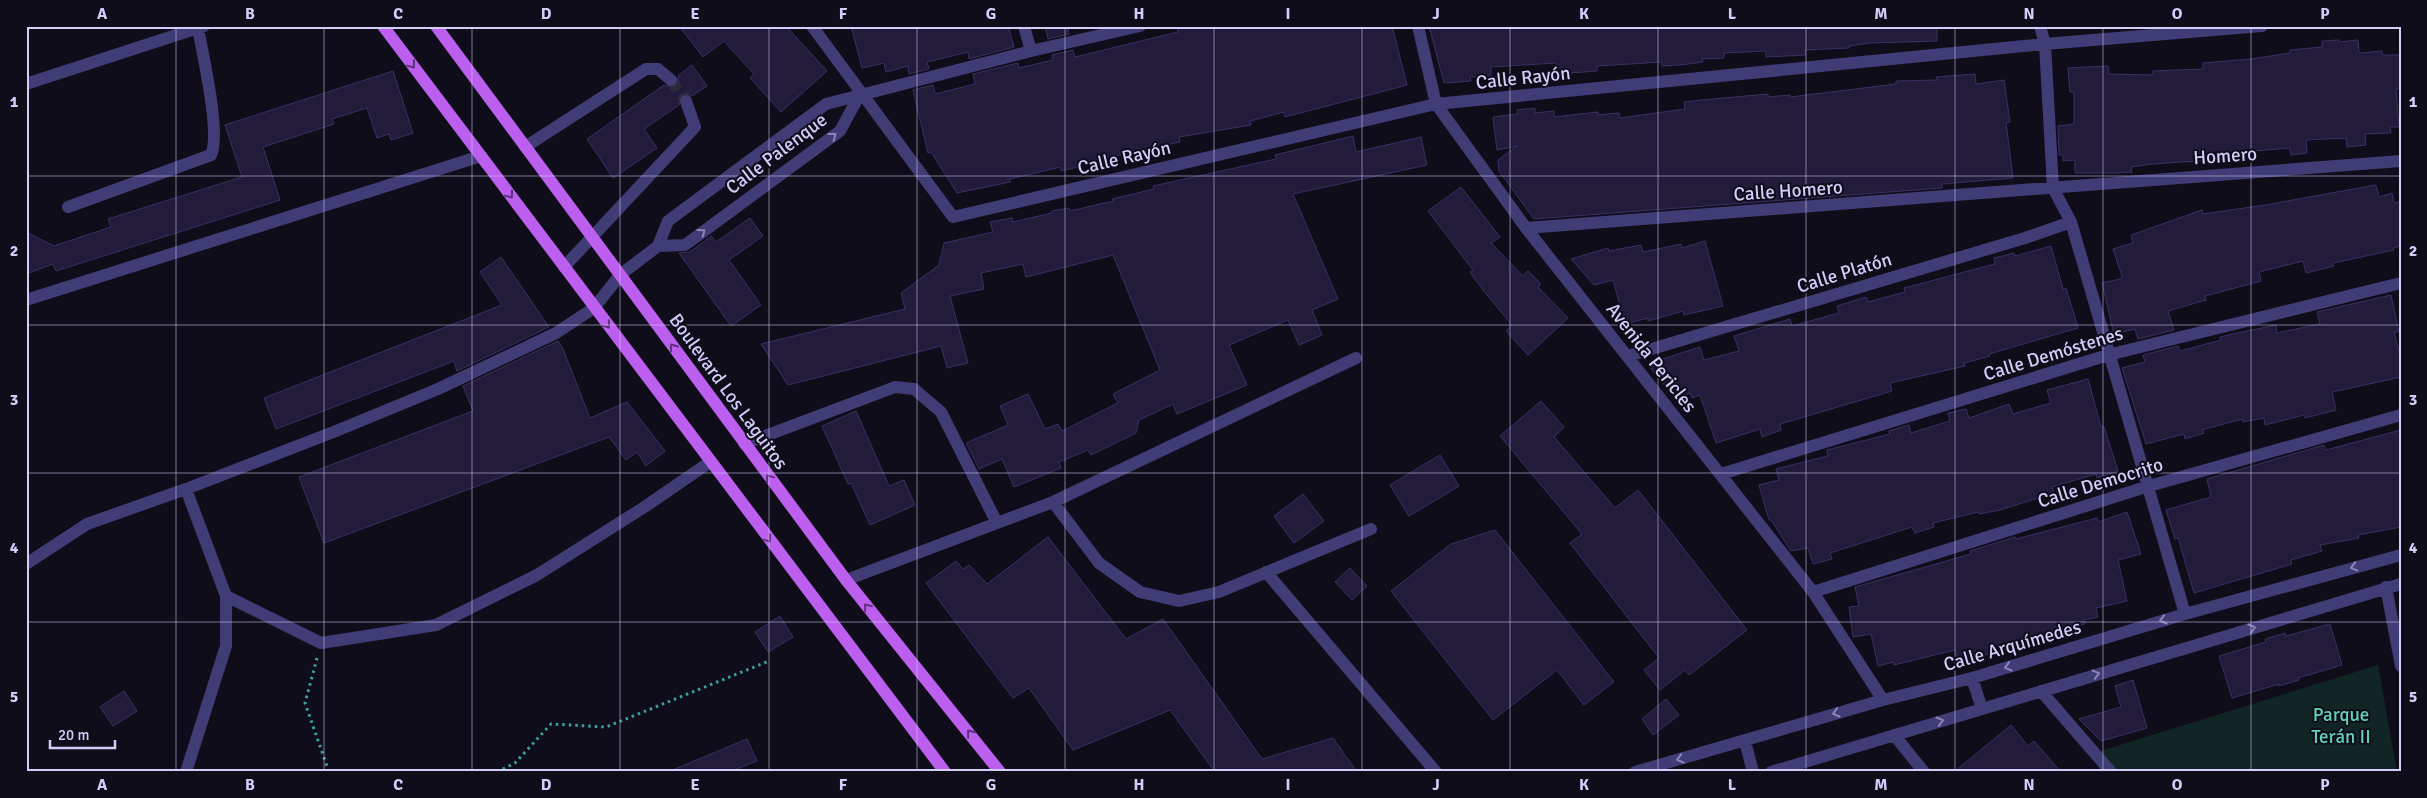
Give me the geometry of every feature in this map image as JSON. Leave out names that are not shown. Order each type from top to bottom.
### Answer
[{"type":"main road","points":[[383,26],[945,772]]},
{"type":"main road","name":"Boulevard Los Laguitos","points":[[436,26],[846,580],[1000,772]]},
{"type":"street","points":[[812,26],[860,94]]},
{"type":"street","points":[[1024,26],[1031,51]]},
{"type":"street","points":[[26,564],[87,524],[186,489],[438,389],[556,333],[594,308],[620,276],[658,246],[668,221],[826,104],[1031,51],[1140,26]]},
{"type":"street","name":"Avenida Pericles","points":[[1418,26],[1436,104],[1526,228],[1813,592],[1883,700]]},
{"type":"street","points":[[2040,26],[2045,44],[2053,188],[2071,222],[2108,355],[2149,486],[2185,614]]},
{"type":"street","name":"Calle Rayón","points":[[860,94],[953,216],[1436,104],[2045,44],[2262,26]]},
{"type":"street","points":[[26,84],[201,27],[215,147],[211,155],[68,207]]},
{"type":"street","points":[[525,147],[646,69],[658,69],[671,80]]},
{"type":"street","name":"Calle Palenque","points":[[658,246],[685,245],[840,131],[860,94]]},
{"type":"street","points":[[564,267],[695,127],[686,100]]},
{"type":"street","points":[[26,300],[481,156]]},
{"type":"street","name":"Homero","points":[[2053,188],[2401,161]]},
{"type":"street","name":"Calle Homero","points":[[1526,228],[2053,188]]},
{"type":"street","name":"Calle Platón","points":[[1628,356],[2025,238],[2071,222]]},
{"type":"street","name":"Calle Demóstenes","points":[[1721,474],[2108,355],[2401,283]]},
{"type":"street","points":[[846,580],[1053,502],[1356,358]]},
{"type":"street","points":[[744,444],[895,386],[914,389],[941,412],[997,523]]},
{"type":"street","name":"Calle Democrito","points":[[1813,592],[2149,486],[2401,415]]},
{"type":"street","points":[[226,596],[321,643],[436,625],[537,575],[646,506],[710,462]]},
{"type":"street","points":[[186,489],[226,596],[226,646],[186,772]]},
{"type":"street","points":[[1053,502],[1099,563],[1140,592],[1179,601],[1219,592],[1371,529]]},
{"type":"street","name":"Calle Arquímedes","points":[[1635,772],[1883,700],[1972,678],[2185,614],[2401,555]]},
{"type":"street","points":[[1266,572],[1436,772]]},
{"type":"street","points":[[1771,772],[2401,584]]},
{"type":"street","points":[[2386,587],[2401,666]]},
{"type":"street","points":[[1972,678],[1982,709]]},
{"type":"street","points":[[2041,690],[2111,772]]},
{"type":"street","points":[[1894,735],[1924,772]]},
{"type":"street","points":[[1745,741],[1753,772]]},
{"type":"path","points":[[321,643],[306,703],[329,772]]},
{"type":"path","points":[[497,772],[515,762],[551,724],[606,727],[769,662]]},
{"type":"green space","name":"Parque Terán II","points":[[2378,665],[2397,772],[2111,772],[2094,753]]},
{"type":"building","points":[[679,26],[786,26],[827,71],[781,112],[750,78],[754,74],[724,41],[703,57]]},
{"type":"building","points":[[851,26],[1008,26],[1014,47],[969,59],[968,52],[927,62],[929,69],[909,74],[908,66],[886,72],[884,63],[862,68]]},
{"type":"building","points":[[1045,26],[1068,26],[1069,34],[1048,39]]},
{"type":"building","points":[[1188,26],[1392,26],[1407,85],[1285,117],[1284,112],[1250,121],[1251,125],[1179,137],[1180,142],[1077,164],[1078,167],[1061,171],[1060,167],[1010,179],[1010,182],[957,193],[931,152],[928,153],[913,90],[933,85],[935,94],[975,84],[973,74],[1018,63],[1019,68],[1053,60],[1052,55],[1073,50],[1075,57],[1178,32],[1178,28]]},
{"type":"building","points":[[1429,26],[1937,26],[1937,41],[1870,43],[1849,46],[1849,48],[1805,50],[1806,55],[1766,57],[1766,51],[1724,53],[1724,58],[1702,59],[1703,62],[1680,65],[1662,66],[1662,62],[1597,66],[1597,71],[1557,74],[1556,63],[1491,67],[1491,76],[1470,77],[1471,81],[1444,83]]},
{"type":"building","points":[[2339,40],[2339,42],[2358,40],[2359,53],[2382,51],[2382,55],[2401,55],[2401,89],[2396,89],[2399,127],[2390,127],[2391,133],[2365,134],[2366,145],[2347,147],[2346,138],[2306,140],[2307,153],[2291,155],[2290,148],[2229,153],[2230,159],[2152,164],[2131,167],[2132,172],[2114,173],[2075,173],[2075,160],[2063,161],[2063,155],[2059,155],[2058,126],[2074,124],[2074,92],[2070,92],[2068,68],[2108,66],[2109,74],[2153,75],[2153,71],[2203,69],[2203,63],[2251,59],[2290,53],[2290,50],[2322,47],[2322,41]]},
{"type":"building","points":[[692,65],[707,86],[692,96],[687,93],[680,95],[679,105],[644,129],[657,148],[613,178],[587,139],[664,85],[674,87],[679,82],[678,76]]},
{"type":"building","points":[[393,71],[413,133],[391,140],[389,134],[377,138],[367,108],[332,119],[334,124],[263,147],[280,200],[56,271],[53,264],[26,274],[26,232],[54,246],[111,227],[108,219],[242,177],[225,125]]},
{"type":"building","points":[[1975,74],[1976,84],[2004,80],[2010,122],[2006,123],[2013,178],[1942,184],[1942,188],[1534,219],[1499,171],[1498,160],[1517,146],[1497,150],[1493,117],[1518,114],[1517,110],[1535,108],[1535,113],[1554,111],[1554,117],[1598,112],[1598,115],[1619,113],[1620,118],[1685,109],[1684,102],[1768,94],[1768,97],[1790,95],[1790,97],[1896,84],[1896,81],[1937,80],[1936,77]]},
{"type":"building","points":[[1353,136],[1356,152],[1421,137],[1427,165],[1293,194],[1338,299],[1312,310],[1322,335],[1299,345],[1288,320],[1229,345],[1247,385],[1177,414],[1173,404],[1139,420],[1136,433],[1091,455],[1088,450],[1059,462],[1061,468],[1014,487],[1002,459],[979,469],[966,443],[1008,425],[1000,406],[1028,394],[1045,429],[1058,424],[1062,431],[1118,403],[1113,394],[1160,370],[1113,255],[1026,277],[1023,264],[981,273],[984,289],[950,296],[968,363],[947,368],[941,346],[788,385],[761,344],[905,309],[901,293],[939,265],[944,243],[993,232],[990,222],[1012,218],[1013,222],[1052,213],[1052,211],[1069,208],[1070,211],[1113,201],[1112,199],[1154,189],[1153,186],[1276,159],[1275,155]]},
{"type":"building","points":[[2376,185],[2379,197],[2392,193],[2394,203],[2401,202],[2401,246],[2393,248],[2394,250],[2333,263],[2334,266],[2306,273],[2303,261],[2259,272],[2261,281],[2205,296],[2206,300],[2168,311],[2174,330],[2138,339],[2135,329],[2114,334],[2102,283],[2120,279],[2122,276],[2113,249],[2133,243],[2131,235],[2202,210],[2203,214]]},
{"type":"building","points":[[1461,187],[1500,237],[1491,243],[1523,276],[1528,271],[1541,284],[1538,287],[1568,318],[1528,355],[1506,331],[1512,325],[1482,289],[1470,272],[1473,270],[1428,211]]},
{"type":"building","points":[[750,218],[763,236],[729,260],[761,305],[731,326],[679,253],[690,252],[711,236],[716,242]]},
{"type":"building","points":[[1705,241],[1723,306],[1684,315],[1683,311],[1648,321],[1648,318],[1625,324],[1613,280],[1594,285],[1571,259],[1608,248],[1609,251],[1641,245],[1643,252],[1681,244],[1682,248]]},
{"type":"building","points":[[2051,246],[2063,289],[2066,288],[2078,328],[1989,354],[1990,356],[1964,363],[1965,366],[1890,383],[1892,391],[1780,424],[1781,430],[1762,437],[1760,429],[1716,443],[1700,395],[1692,398],[1690,393],[1675,398],[1647,364],[1700,347],[1704,360],[1739,351],[1734,336],[1790,319],[1792,326],[1839,313],[1837,306],[1866,297],[1868,302],[1905,292],[1904,288],[1995,264],[1994,258],[2014,253],[2015,256]]},
{"type":"building","points":[[501,257],[549,327],[457,371],[454,361],[276,429],[264,398],[502,305],[480,272]]},
{"type":"building","points":[[2391,295],[2399,332],[2394,332],[2401,359],[2401,377],[2332,392],[2336,410],[2305,418],[2304,415],[2265,425],[2264,418],[2243,422],[2242,419],[2202,430],[2204,433],[2185,439],[2184,434],[2146,444],[2122,368],[2145,362],[2143,355],[2178,346],[2180,351],[2221,340],[2220,337],[2276,325],[2277,333],[2320,324],[2317,312]]},
{"type":"building","points":[[558,341],[563,349],[590,418],[627,402],[665,451],[646,466],[637,452],[626,460],[609,437],[324,543],[299,477],[473,411],[463,386]]},
{"type":"building","points":[[2088,379],[2101,427],[2104,427],[2118,471],[2097,478],[2096,474],[2052,487],[2054,493],[2000,510],[1979,514],[1978,512],[1933,523],[1934,527],[1915,533],[1912,527],[1830,553],[1832,559],[1813,564],[1808,548],[1791,551],[1771,520],[1769,520],[1759,485],[1779,480],[1776,469],[1828,456],[1827,450],[1890,434],[1889,431],[1909,425],[1911,433],[1950,421],[1948,413],[1966,409],[1969,418],[2009,404],[2013,414],[2051,403],[2047,390]]},
{"type":"building","points":[[1541,401],[1564,427],[1554,437],[1615,508],[1638,490],[1747,630],[1689,675],[1685,670],[1660,690],[1644,670],[1659,658],[1570,543],[1582,534],[1500,436]]},
{"type":"building","points":[[856,411],[889,486],[904,480],[915,505],[870,525],[851,483],[848,484],[822,426]]},
{"type":"building","points":[[2401,430],[2401,527],[2358,535],[2359,538],[2320,545],[2322,551],[2291,560],[2292,564],[2194,593],[2178,538],[2175,539],[2166,510],[2211,497],[2207,479],[2324,445],[2326,450]]},
{"type":"building","points":[[1440,455],[1459,486],[1409,516],[1390,485]]},
{"type":"building","points":[[1303,494],[1324,521],[1294,543],[1274,516]]},
{"type":"building","points":[[2127,512],[2141,554],[2118,560],[2127,601],[2096,608],[2098,617],[2084,620],[2085,624],[2062,629],[2063,635],[1958,662],[1955,650],[1894,665],[1894,662],[1878,666],[1871,634],[1853,637],[1849,607],[1859,606],[1855,587],[1971,554],[1970,551],[2015,537],[2016,539],[2097,518],[2098,522]]},
{"type":"building","points":[[1495,530],[1614,682],[1584,705],[1557,670],[1493,720],[1391,591],[1451,544]]},
{"type":"building","points":[[1048,537],[1126,639],[1163,619],[1262,759],[1333,738],[1357,772],[1215,772],[1170,710],[1073,750],[1029,688],[1013,698],[926,583],[956,561],[963,569],[969,565],[987,584]]},
{"type":"building","points":[[1350,568],[1367,586],[1352,600],[1335,582]]},
{"type":"building","points":[[780,616],[793,637],[768,652],[755,632]]},
{"type":"building","points":[[2330,624],[2342,665],[2298,678],[2299,680],[2279,686],[2279,684],[2232,698],[2219,656],[2266,642],[2265,639],[2285,633],[2286,636]]},
{"type":"building","points":[[2133,680],[2147,728],[2101,741],[2079,719],[2121,707],[2115,686]]},
{"type":"building","points":[[124,691],[137,711],[113,726],[100,707]]},
{"type":"building","points":[[1666,699],[1679,715],[1653,735],[1642,719]]},
{"type":"building","points":[[2011,725],[2028,746],[2034,741],[2061,772],[1954,772]]},
{"type":"building","points":[[747,739],[757,761],[729,772],[668,772]]},
{"type":"tunnel","points":[[671,80],[686,101]]}]
